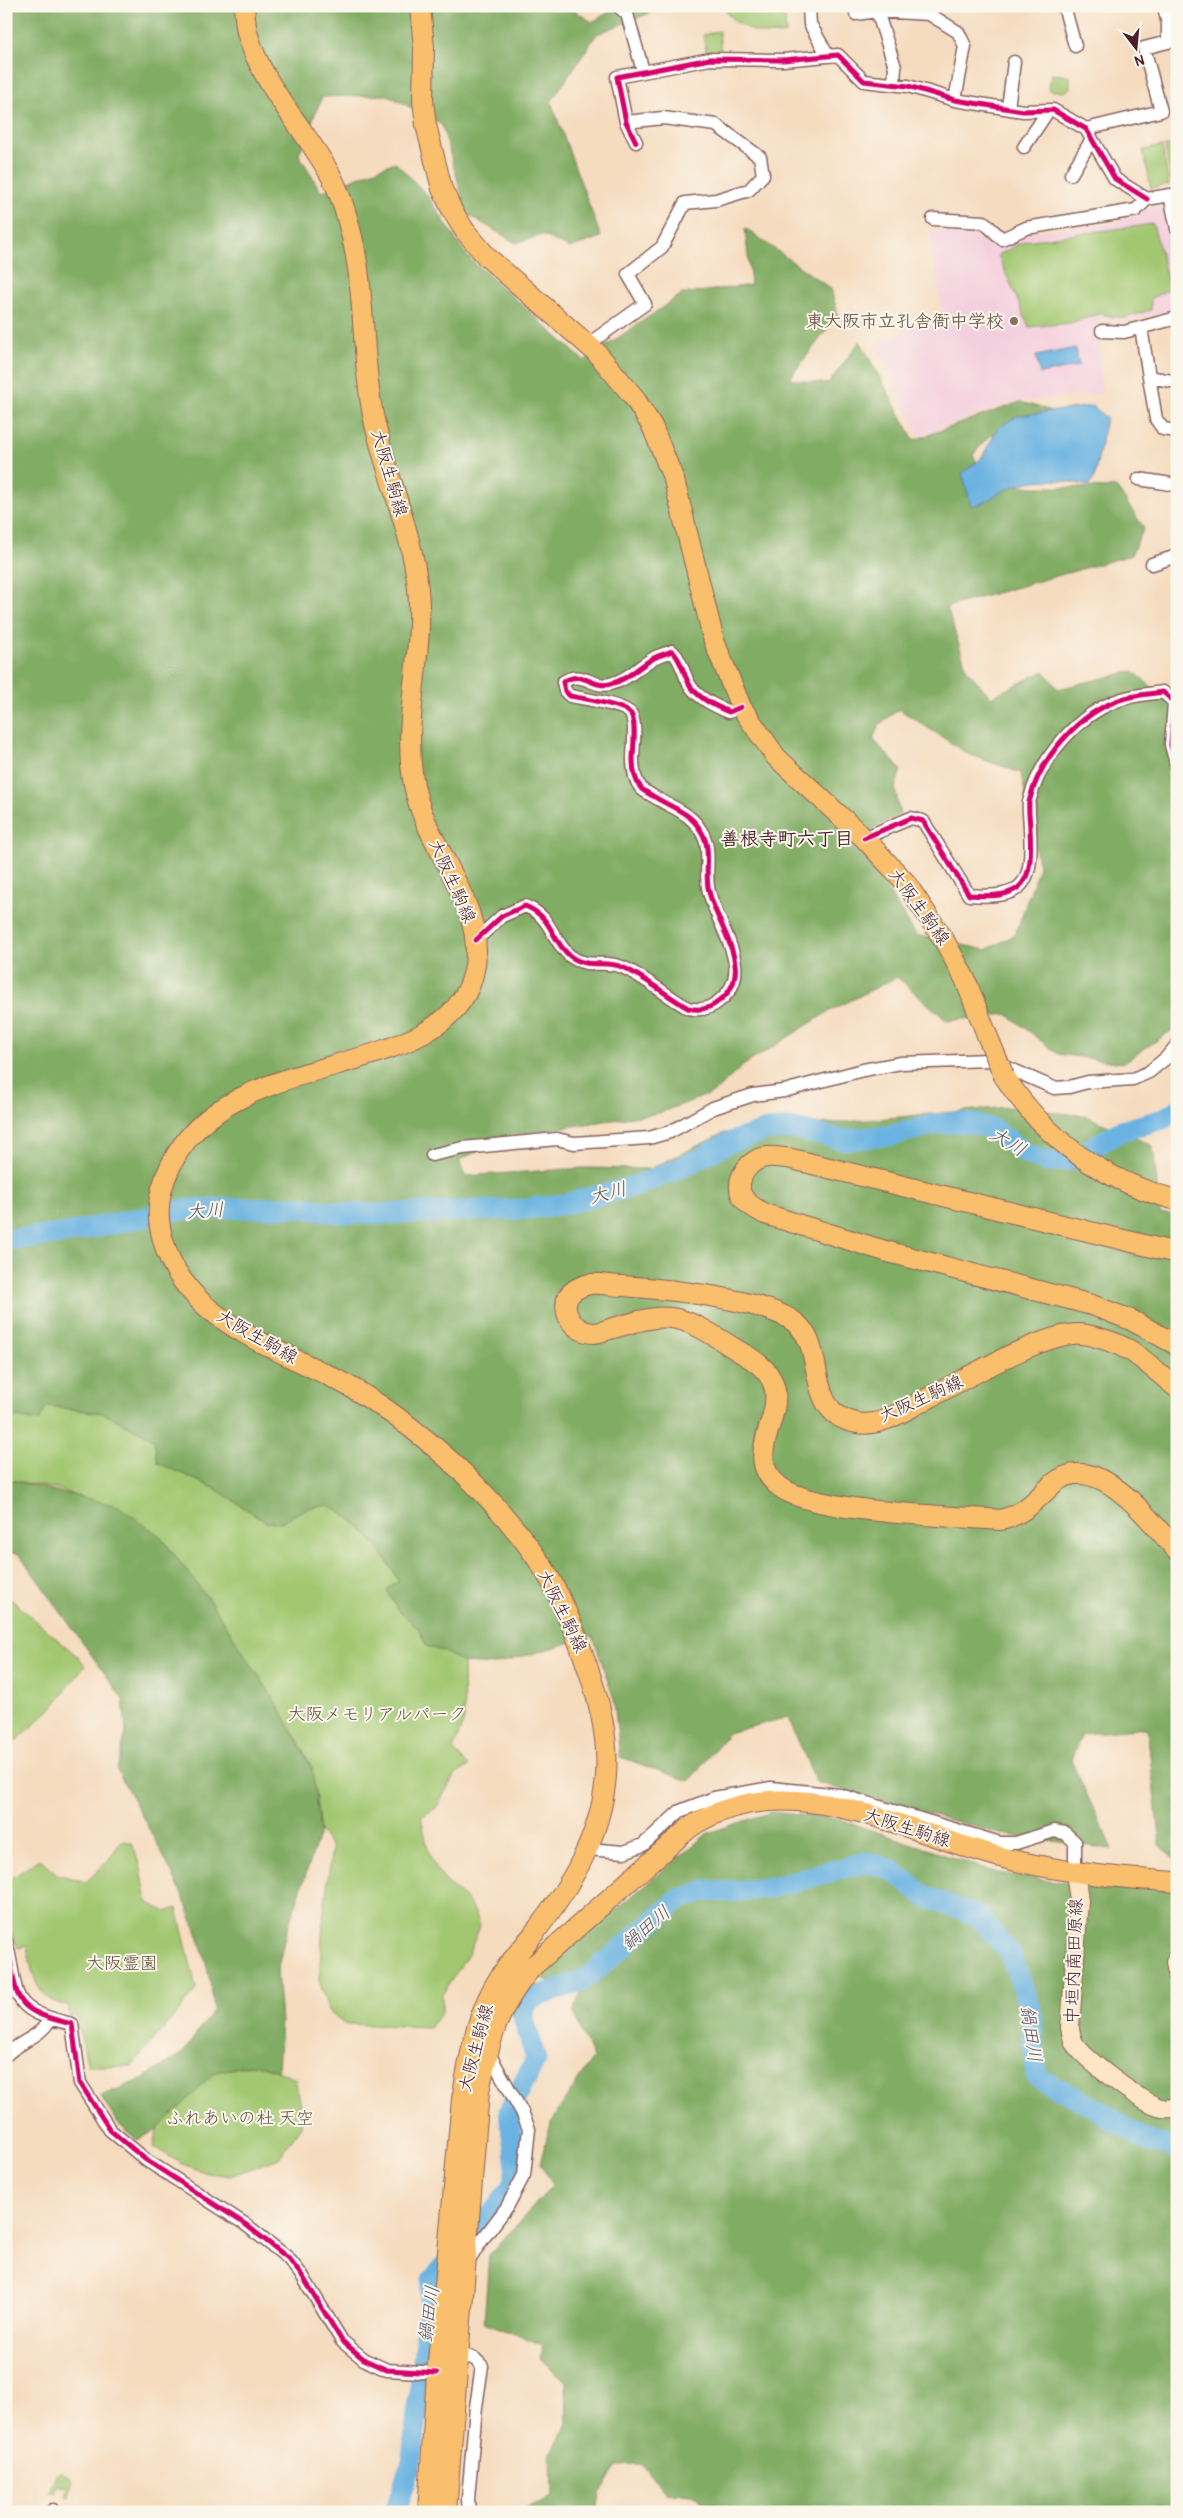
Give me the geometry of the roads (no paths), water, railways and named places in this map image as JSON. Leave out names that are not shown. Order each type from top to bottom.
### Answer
[{"type":"main road","name":"大阪生駒線","points":[[244,6],[247,32],[262,68],[334,180],[351,233],[359,273],[373,414],[412,555],[418,590],[419,634],[410,738],[412,771],[417,799],[429,830],[466,904],[476,940],[475,970],[458,1006],[428,1032],[397,1046],[259,1088],[223,1106],[203,1120],[186,1138],[172,1161],[158,1203],[160,1226],[166,1250],[176,1273],[191,1293],[226,1322],[354,1389],[395,1415],[441,1452],[472,1483],[519,1537],[544,1570],[579,1642],[594,1684],[604,1725],[607,1766],[604,1796],[596,1828],[588,1849],[568,1889],[500,1976],[482,2009],[469,2058],[462,2099],[458,2353],[446,2512]]},
{"type":"main road","name":"大阪生駒線","points":[[420,6],[424,48],[423,101],[430,147],[442,189],[465,231],[487,257],[592,348],[633,396],[652,426],[674,480],[714,641],[741,707],[776,757],[864,838],[906,882],[944,940],[965,979],[1004,1076],[1022,1104],[1049,1132],[1079,1157],[1110,1176],[1154,1194],[1177,1200]]},
{"type":"main road","points":[[1177,1253],[788,1158],[766,1157],[754,1161],[744,1171],[740,1180],[741,1194],[748,1205],[765,1214],[885,1251],[1092,1305],[1131,1320],[1177,1345]]},
{"type":"main road","name":"大阪生駒線","points":[[1177,1388],[1129,1350],[1107,1340],[1079,1334],[1039,1342],[880,1421],[857,1423],[837,1414],[827,1405],[806,1334],[789,1317],[738,1302],[677,1290],[589,1284],[575,1290],[568,1298],[566,1308],[569,1320],[582,1330],[594,1334],[652,1318],[678,1319],[693,1325],[757,1362],[769,1374],[776,1391],[776,1405],[762,1450],[763,1462],[769,1477],[780,1488],[794,1496],[831,1504],[1000,1520],[1014,1517],[1023,1512],[1063,1477],[1074,1474],[1090,1474],[1098,1476],[1122,1493],[1177,1550]]},
{"type":"main road","name":"大阪生駒線","points":[[428,2512],[433,2373],[458,2260],[469,2230],[479,2091],[500,2011],[511,1992],[531,1968],[672,1843],[695,1824],[717,1814],[764,1802],[795,1800],[854,1811],[1011,1860],[1075,1872],[1177,1882]]},
{"type":"main road","name":"中垣内南田原線","points":[[1075,1872],[1079,1901],[1070,2028],[1074,2042],[1084,2055],[1138,2097],[1159,2107],[1171,2108],[1177,2106]]},
{"type":"main road","points":[[1177,1957],[1175,1962],[1177,1974]]},
{"type":"street","points":[[618,6],[627,14],[643,71]]},
{"type":"street","points":[[1064,6],[1075,46]]},
{"type":"street","points":[[1071,174],[1089,134],[1161,111],[1144,48],[1168,42],[1168,25],[1164,6]]},
{"type":"street","points":[[809,8],[810,24],[828,56]]},
{"type":"street","points":[[877,11],[895,66],[894,84]]},
{"type":"street","points":[[856,14],[877,11],[930,14],[958,32],[965,46],[955,100]]},
{"type":"street","points":[[636,142],[626,122],[617,78],[710,58],[758,60],[838,55],[864,81],[908,86],[955,100],[1008,108],[1053,110],[1089,134],[1115,179],[1147,199]]},
{"type":"street","points":[[1008,108],[1014,62]]},
{"type":"street","points":[[1024,147],[1048,111]]},
{"type":"street","points":[[592,348],[645,304],[628,274],[662,246],[685,203],[716,200],[749,190],[763,175],[760,157],[716,125],[663,118],[626,122]]},
{"type":"street","points":[[933,219],[984,222],[1002,239],[1026,228],[1136,210],[1147,199],[1170,195],[1177,229]]},
{"type":"street","points":[[1102,331],[1124,332],[1177,318]]},
{"type":"street","points":[[1141,328],[1156,419],[1163,429],[1177,432]]},
{"type":"street","points":[[1149,376],[1177,382]]},
{"type":"street","points":[[1139,479],[1177,485]]},
{"type":"street","points":[[1152,564],[1177,556]]},
{"type":"street","points":[[476,940],[502,916],[524,906],[536,910],[546,920],[560,945],[570,956],[583,963],[620,966],[681,1004],[696,1011],[712,1007],[728,995],[736,980],[737,971],[708,887],[709,858],[703,833],[691,816],[640,788],[633,769],[634,730],[631,715],[626,709],[595,700],[570,696],[565,691],[563,682],[570,677],[580,676],[609,685],[629,677],[653,658],[672,651],[678,657],[691,687],[712,705],[728,712],[741,707]]},
{"type":"street","points":[[864,838],[912,818],[923,821],[969,895],[992,897],[1012,893],[1026,878],[1032,862],[1029,804],[1037,779],[1058,744],[1094,712],[1122,699],[1163,692],[1174,702],[1171,744],[1177,767]]},
{"type":"street","points":[[432,1155],[463,1148],[557,1139],[574,1143],[649,1138],[670,1132],[713,1108],[754,1095],[784,1091],[863,1070],[901,1063],[990,1060],[1054,1088],[1069,1087],[1088,1082],[1133,1080],[1149,1072],[1166,1058],[1177,1045]]},
{"type":"street","points":[[588,1849],[624,1852],[643,1845],[680,1811],[714,1798],[771,1788],[840,1795],[1000,1843],[1016,1843],[1054,1831],[1065,1833],[1075,1842],[1075,1872]]},
{"type":"street","points":[[6,1941],[15,1994],[27,2008],[50,2019],[72,2024],[80,2084],[110,2130],[146,2160],[245,2224],[288,2258],[303,2277],[342,2341],[365,2360],[387,2370],[433,2373]]},
{"type":"street","points":[[6,2055],[13,2048],[46,2028],[50,2019]]},
{"type":"street","points":[[458,2260],[482,2240],[507,2207],[524,2175],[529,2129],[522,2112],[488,2051]]},
{"type":"street","points":[[458,2353],[475,2359],[482,2366],[476,2406],[468,2499],[469,2512]]},
{"type":"water","points":[[1075,348],[1079,366],[1040,374],[1036,356]]},
{"type":"water","points":[[1093,406],[1106,418],[1094,479],[1089,486],[1054,480],[1033,481],[1011,487],[982,503],[971,506],[962,473],[980,460],[998,428],[1017,416]]},
{"type":"waterway","name":"大川","points":[[6,1240],[63,1234],[179,1210],[194,1209],[300,1207],[341,1213],[380,1214],[526,1209],[566,1204],[639,1185],[687,1165],[728,1143],[764,1131],[780,1129],[794,1129],[843,1140],[893,1135],[936,1124],[961,1122],[995,1130],[1025,1153],[1046,1162],[1070,1160],[1121,1131],[1163,1119],[1177,1110]]},
{"type":"waterway","name":"鍋田川","points":[[395,2512],[412,2459],[432,2280],[500,2204],[513,2184],[516,2167],[509,2111],[536,2059],[522,2013],[530,1999],[584,1980],[678,1900],[704,1891],[726,1892],[770,1888],[866,1862],[890,1869],[926,1897],[978,1916],[1010,1953],[1031,2009],[1036,2076],[1098,2110],[1147,2141],[1177,2148]]},
{"type":"place","name":"東大阪市立孔舎衙中学校","points":[[1014,321]]},
{"type":"district","name":"善根寺町六丁目","points":[[787,839]]},
{"type":"park label","name":"大阪メモリアルパーク","points":[[377,1714]]},
{"type":"park label","name":"大阪霊園","points":[[122,1963]]},
{"type":"park label","name":"ふれあいの杜 天空","points":[[240,2118]]}]
